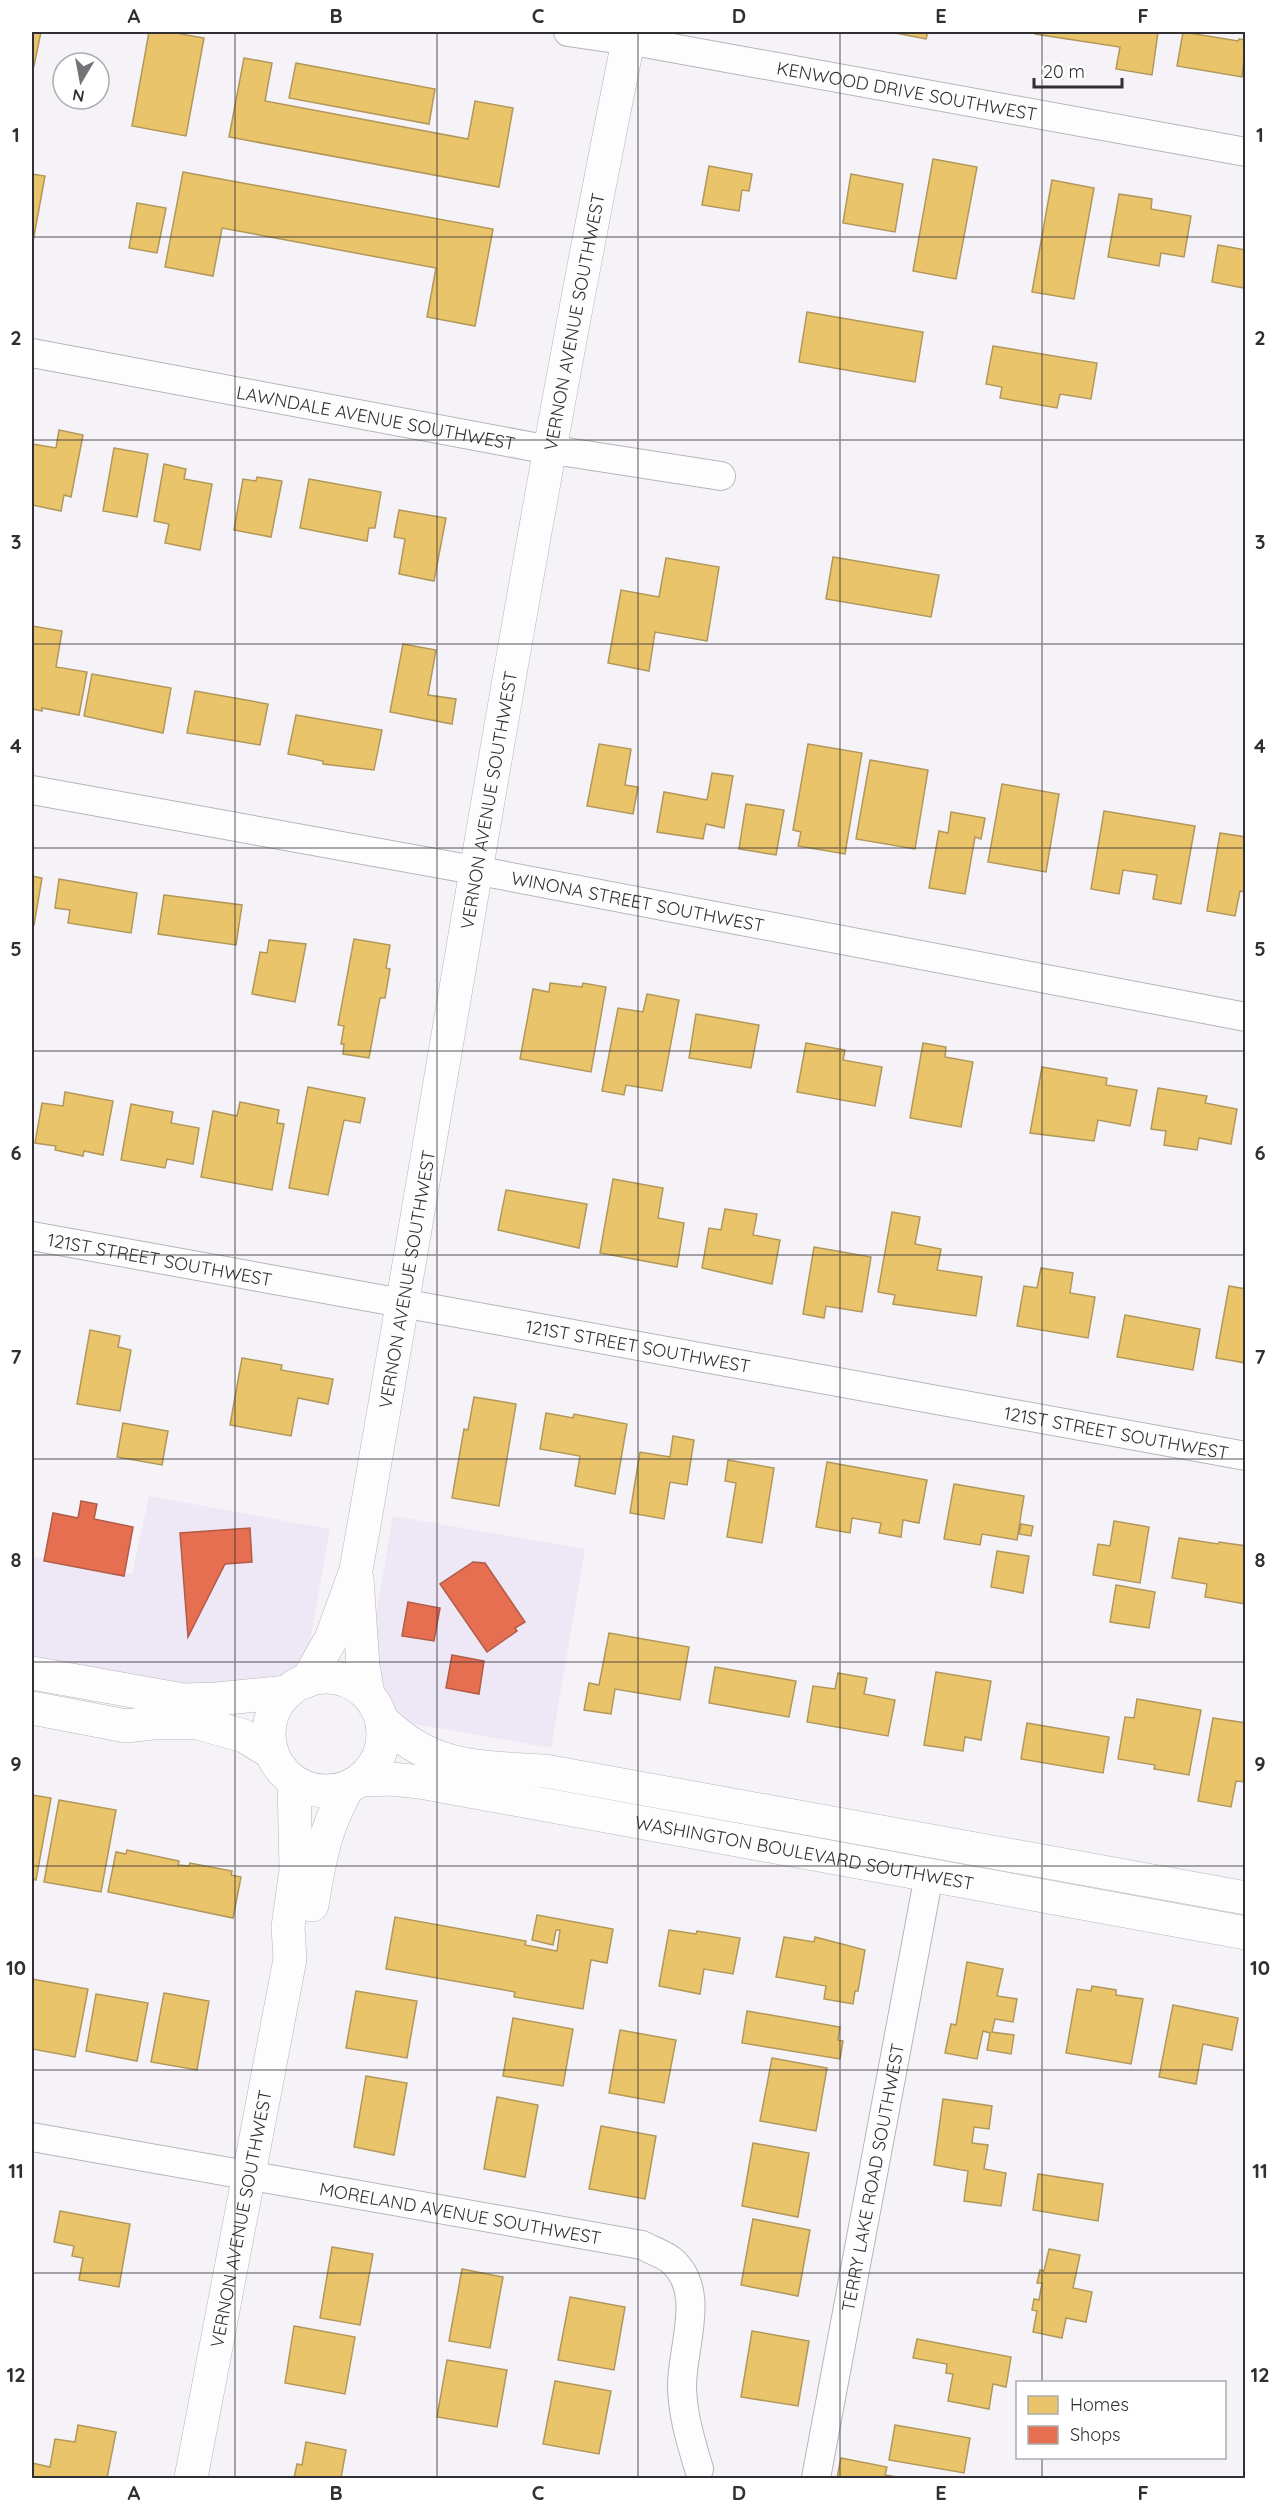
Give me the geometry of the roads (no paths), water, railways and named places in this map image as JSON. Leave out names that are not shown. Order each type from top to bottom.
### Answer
[{"type":"street","name":"KENWOOD DRIVE SOUTHWEST","points":[[568,32],[629,36],[1245,152]]},
{"type":"street","name":"VERNON AVENUE SOUTHWEST","points":[[297,1686],[331,1639],[356,1570],[474,870],[549,449],[629,36]]},
{"type":"street","name":"LAWNDALE AVENUE SOUTHWEST","points":[[32,353],[549,449],[721,476]]},
{"type":"street","name":"WINONA STREET SOUTHWEST","points":[[32,790],[474,870],[1245,1017]]},
{"type":"street","name":"121ST STREET SOUTHWEST","points":[[32,1236],[1245,1456]]},
{"type":"street","name":"VERNON AVENUE SOUTHWEST","points":[[356,1570],[363,1666],[375,1708]]},
{"type":"street","points":[[32,1673],[183,1700],[217,1699],[297,1686],[333,1677],[352,1683],[375,1708],[384,1730],[382,1749],[375,1766],[355,1784],[328,1792],[310,1790],[294,1782],[280,1769],[272,1753],[268,1735],[272,1716],[281,1698],[297,1686]]},
{"type":"street","points":[[32,1708],[126,1726],[152,1723],[198,1723],[224,1729],[244,1737],[272,1753]]},
{"type":"street","name":"WASHINGTON BOULEVARD SOUTHWEST","points":[[375,1708],[419,1748],[449,1762],[545,1771],[1245,1898]]},
{"type":"street","name":"WASHINGTON BOULEVARD SOUTHWEST","points":[[355,1784],[392,1779],[420,1782],[1245,1933]]},
{"type":"street","name":"VERNON AVENUE SOUTHWEST","points":[[191,2478],[290,1959],[288,1927],[296,1870],[294,1782]]},
{"type":"street","name":"VERNON AVENUE SOUTHWEST","points":[[290,1959],[307,1929],[322,1850],[332,1814],[355,1784]]},
{"type":"street","name":"TERRY LAKE ROAD SOUTHWEST","points":[[816,2478],[929,1875]]},
{"type":"street","name":"MORELAND AVENUE SOUTHWEST","points":[[32,2137],[642,2245],[671,2260],[688,2284],[691,2312],[682,2385],[685,2422],[699,2469]]}]
